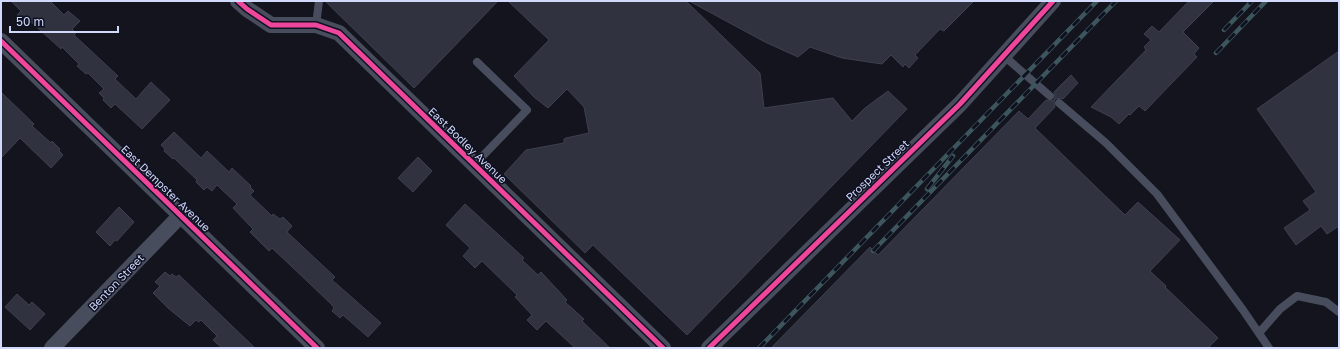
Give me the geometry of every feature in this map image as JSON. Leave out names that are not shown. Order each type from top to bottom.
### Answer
[{"type":"street","name":"East Bodley Avenue","points":[[238,1],[247,10],[271,25],[316,25],[339,33],[663,348]]},
{"type":"street","name":"Prospect Street","points":[[709,348],[960,104],[1053,1]]},
{"type":"street","name":"East Dempster Avenue","points":[[1,41],[317,348]]},
{"type":"street","name":"Benton Street","points":[[52,348],[180,216]]},
{"type":"lane","points":[[316,25],[319,1]]},
{"type":"lane","points":[[1004,56],[1050,96]]},
{"type":"lane","points":[[474,165],[527,110],[478,62]]},
{"type":"lane","points":[[1059,103],[1106,143],[1157,194],[1269,348]]},
{"type":"lane","points":[[1259,333],[1280,309],[1297,296],[1326,302],[1339,312]]},
{"type":"building","points":[[11,1],[50,1],[64,15],[68,11],[80,21],[72,29],[76,33],[74,35],[118,76],[115,79],[136,99],[151,82],[170,100],[142,129],[115,104],[111,108],[103,100],[104,98],[99,93],[104,89],[88,73],[86,74],[77,66],[79,64],[62,47],[61,49],[29,20],[26,23],[17,15],[21,11]]},
{"type":"building","points":[[325,1],[498,1],[414,88]]},
{"type":"building","points":[[508,1],[686,1],[760,73],[764,108],[833,98],[852,121],[865,108],[888,91],[907,109],[687,335],[593,245],[585,253],[504,174],[526,150],[564,143],[564,139],[566,138],[589,133],[584,107],[567,89],[548,108],[534,97],[514,76],[549,40]]},
{"type":"building","points":[[689,1],[974,1],[944,31],[940,29],[915,55],[918,58],[909,68],[905,64],[903,67],[891,55],[882,64],[842,58],[810,47],[798,57],[765,42]]},
{"type":"building","points":[[1189,1],[1214,1],[1183,32],[1199,48],[1194,54],[1197,57],[1145,111],[1139,106],[1119,124],[1111,117],[1091,107],[1146,50],[1144,47],[1151,40],[1144,34],[1152,26],[1159,32]]},
{"type":"building","points":[[1339,51],[1339,226],[1327,234],[1321,226],[1296,245],[1284,228],[1310,210],[1303,201],[1316,192],[1257,109]]},
{"type":"building","points":[[1071,75],[1078,83],[1063,99],[1055,99],[1055,107],[1035,128],[1125,215],[1138,202],[1180,240],[1150,271],[1218,338],[1208,348],[771,348],[870,247],[878,255],[1019,111],[1028,119],[1046,100],[1054,100],[1054,92]]},
{"type":"building","points":[[1,92],[34,124],[32,126],[60,149],[59,151],[63,155],[51,168],[20,138],[1,158]]},
{"type":"building","points":[[174,132],[201,158],[207,151],[229,172],[232,168],[251,186],[250,187],[254,191],[250,195],[272,216],[273,214],[280,219],[283,217],[292,226],[287,232],[335,277],[332,280],[381,323],[368,337],[343,315],[340,318],[332,311],[334,308],[332,305],[272,248],[269,251],[250,232],[253,229],[233,208],[237,204],[217,185],[212,191],[207,187],[204,190],[196,182],[197,180],[174,158],[173,159],[164,151],[165,149],[161,145]]},
{"type":"building","points":[[418,157],[432,171],[413,192],[398,178]]},
{"type":"building","points":[[465,204],[524,258],[522,260],[538,275],[541,272],[567,300],[565,302],[584,319],[582,321],[610,348],[575,348],[546,321],[537,330],[527,320],[532,315],[515,297],[517,295],[482,261],[475,268],[463,256],[470,248],[446,225]]},
{"type":"building","points":[[119,207],[134,222],[117,241],[115,240],[110,246],[96,232]]},
{"type":"building","points":[[165,272],[170,276],[172,274],[176,277],[179,275],[255,348],[222,348],[213,340],[217,336],[201,320],[199,322],[196,320],[190,326],[168,308],[153,293],[160,286],[155,282]]},
{"type":"building","points":[[17,294],[29,305],[32,302],[45,314],[30,330],[5,307]]},
{"type":"railway","points":[[759,348],[1097,1]]},
{"type":"railway","points":[[873,251],[1116,1]]},
{"type":"railway","points":[[1224,30],[1252,1]]},
{"type":"railway","points":[[1216,53],[1266,1]]},
{"type":"railway","points":[[927,189],[953,156]]},
{"type":"cycle path","points":[[238,1],[271,25],[316,25],[339,33],[663,348]]},
{"type":"cycle path","points":[[709,348],[960,104],[1053,1]]},
{"type":"cycle path","points":[[1,41],[317,348]]}]
